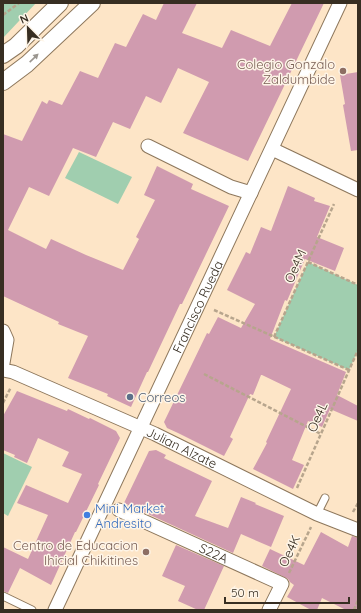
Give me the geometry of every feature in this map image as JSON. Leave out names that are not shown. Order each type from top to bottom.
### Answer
[{"type":"street","points":[[3,55],[16,46],[60,3]]},
{"type":"street","points":[[3,82],[27,64],[92,3]]},
{"type":"street","name":"Francisco Rueda","points":[[55,610],[340,3]]},
{"type":"street","points":[[148,146],[231,187],[251,193]]},
{"type":"street","points":[[272,149],[358,190]]},
{"type":"street","points":[[3,331],[7,340],[3,363]]},
{"type":"street","name":"Julian Alzate","points":[[3,370],[13,372],[141,428],[315,518],[358,530]]},
{"type":"street","name":"S22A","points":[[119,510],[282,584],[269,610]]},
{"type":"lane","points":[[315,518],[325,498]]},
{"type":"lane","points":[[3,596],[32,610]]},
{"type":"path","points":[[3,15],[19,3]]},
{"type":"path","name":"Oe4M","points":[[274,337],[334,204]]},
{"type":"path","points":[[308,262],[358,285]]},
{"type":"path","points":[[214,310],[348,370]]},
{"type":"path","name":"Oe4L","points":[[295,492],[358,350]]},
{"type":"path","points":[[204,374],[320,434]]},
{"type":"path","points":[[3,403],[11,387]]},
{"type":"path","points":[[352,515],[358,502]]},
{"type":"path","name":"Oe4K","points":[[288,576],[315,518]]},
{"type":"path","points":[[354,610],[358,600]]},
{"type":"green space","points":[[3,3],[36,3],[3,38]]},
{"type":"green space","points":[[79,152],[132,177],[118,204],[65,178]]},
{"type":"green space","points":[[308,262],[358,285],[358,350],[349,370],[274,337]]},
{"type":"green space","points":[[3,453],[32,467],[8,516],[3,513]]},
{"type":"building","points":[[164,3],[197,3],[182,33],[222,48],[231,30],[270,46],[292,3],[324,3],[248,161],[183,133],[209,82],[178,68],[161,103],[146,96],[130,129],[113,122],[96,157],[73,148],[49,196],[29,187],[8,230],[46,249],[51,239],[123,270],[139,239],[136,237],[155,200],[144,195],[157,166],[193,184],[191,189],[229,206],[131,407],[107,396],[108,394],[68,378],[88,336],[58,324],[59,322],[3,296],[3,134],[22,141],[42,101],[47,104],[49,100],[62,105],[80,71],[98,78],[115,43],[126,47],[143,14],[156,20]]},
{"type":"building","points":[[358,72],[358,150],[351,151],[343,105],[345,104],[340,75]]},
{"type":"building","points":[[288,186],[315,198],[314,201],[330,206],[317,237],[344,248],[335,271],[305,259],[287,301],[285,300],[270,339],[346,372],[337,395],[358,406],[358,421],[330,409],[322,427],[308,421],[292,460],[304,465],[293,489],[253,469],[267,443],[266,442],[291,389],[261,375],[253,395],[250,394],[230,437],[233,439],[224,456],[167,428],[164,422],[207,333],[209,334],[218,317],[241,328],[255,304],[227,290],[246,252],[250,254],[261,227],[271,231]]},
{"type":"building","points":[[17,391],[67,411],[68,409],[89,419],[90,418],[116,431],[120,438],[51,585],[20,568],[8,593],[3,591],[3,547],[28,559],[48,515],[17,503],[26,485],[68,503],[82,474],[62,466],[69,452],[38,438],[27,463],[14,457],[15,455],[3,450],[3,416]]},
{"type":"building","points":[[156,450],[166,455],[164,458],[212,481],[195,516],[228,528],[241,497],[284,516],[271,547],[241,534],[233,553],[124,503],[149,451]]},
{"type":"building","points":[[321,532],[348,547],[352,536],[358,538],[358,610],[346,610],[322,598],[317,610],[311,610],[287,597],[294,585],[288,579],[262,566],[270,549],[304,565]]},
{"type":"building","points":[[176,545],[224,566],[204,610],[198,610],[178,601],[185,586],[162,576]]},
{"type":"place","name":"Colegio Gonzalo Zaldumbide","points":[[343,71]]},
{"type":"place","name":"Correos","points":[[130,397]]},
{"type":"place","name":"Mini Market Andresito","points":[[87,515]]},
{"type":"place","name":"Centro de Educacion Ihicial Chikitines","points":[[146,552]]}]
